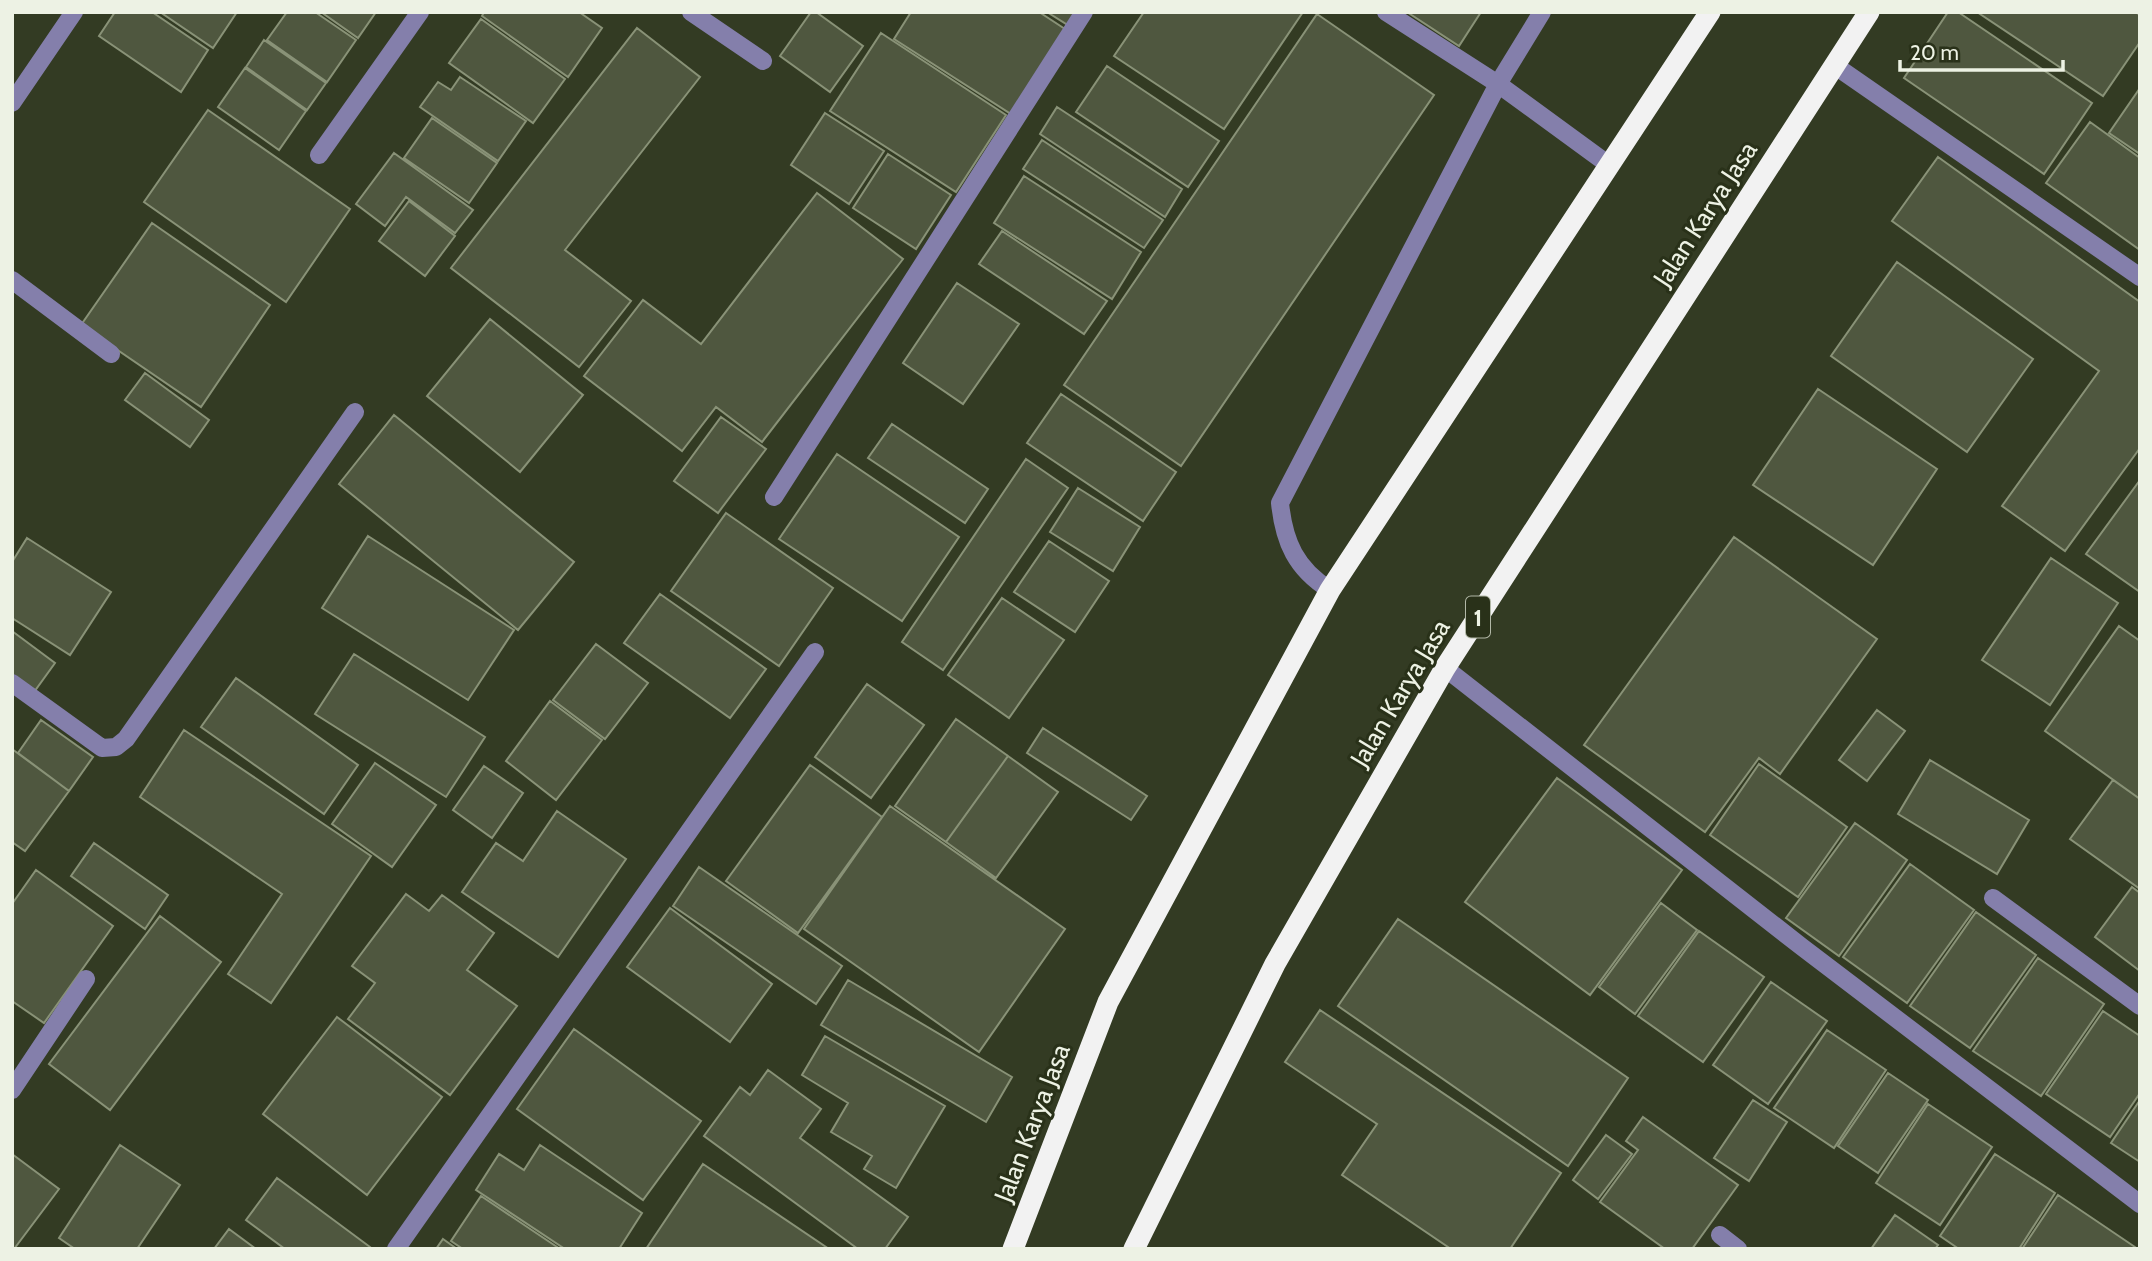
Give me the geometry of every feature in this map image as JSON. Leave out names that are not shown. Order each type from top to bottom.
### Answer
[{"type":"highway","name":"Jalan Karya Jasa","points":[[1013,1249],[1108,1002],[1331,590],[1710,12]]},
{"type":"highway","name":"Jalan Karya Jasa","points":[[1134,1249],[1275,964],[1445,668],[1869,12]]},
{"type":"street","points":[[12,103],[74,12]]},
{"type":"street","points":[[320,155],[419,12]]},
{"type":"street","points":[[691,12],[763,61]]},
{"type":"street","points":[[774,497],[1084,12]]},
{"type":"street","points":[[1386,12],[1498,84],[1609,165]]},
{"type":"street","points":[[1331,590],[1311,579],[1295,556],[1283,531],[1280,503],[1498,84],[1542,12]]},
{"type":"street","points":[[1834,65],[2140,277]]},
{"type":"street","points":[[12,280],[111,354]]},
{"type":"street","points":[[12,683],[102,748],[116,747],[126,739],[355,412]]},
{"type":"street","points":[[396,1249],[815,653]]},
{"type":"street","points":[[1445,668],[1801,947],[2140,1205]]},
{"type":"street","points":[[1993,898],[2140,1006]]},
{"type":"street","points":[[12,1090],[86,979]]},
{"type":"street","points":[[1720,1235],[1738,1249]]},
{"type":"building","points":[[115,12],[152,12],[208,50],[181,92],[99,36]]},
{"type":"building","points":[[160,12],[237,12],[213,48]]},
{"type":"building","points":[[287,12],[315,12],[356,40],[327,82],[267,40]]},
{"type":"building","points":[[321,12],[376,12],[358,38]]},
{"type":"building","points":[[484,12],[579,12],[602,28],[568,77],[482,16]]},
{"type":"building","points":[[811,12],[816,12],[863,46],[830,92],[780,56]]},
{"type":"building","points":[[911,12],[1039,12],[1065,29],[1011,114],[894,39]]},
{"type":"building","points":[[1047,12],[1080,12],[1071,27]]},
{"type":"building","points":[[1144,12],[1303,12],[1224,129],[1114,56]]},
{"type":"building","points":[[1407,12],[1481,12],[1459,46]]},
{"type":"building","points":[[1948,12],[1958,12],[2092,103],[2044,174],[1904,78]]},
{"type":"building","points":[[1977,12],[2135,12],[2140,15],[2140,42],[2103,96]]},
{"type":"building","points":[[1317,14],[1434,95],[1181,466],[1064,385]]},
{"type":"building","points":[[481,19],[565,79],[533,123],[449,63]]},
{"type":"building","points":[[637,28],[700,77],[565,250],[631,301],[579,367],[451,268]]},
{"type":"building","points":[[881,33],[1006,115],[956,192],[830,111]]},
{"type":"building","points":[[264,40],[326,83],[307,110],[246,67]]},
{"type":"building","points":[[1107,66],[1219,141],[1188,187],[1076,112]]},
{"type":"building","points":[[245,68],[306,111],[279,150],[218,107]]},
{"type":"building","points":[[460,77],[526,121],[498,161],[420,107],[438,82],[451,90]]},
{"type":"building","points":[[2140,88],[2140,154],[2109,133]]},
{"type":"building","points":[[1057,107],[1182,189],[1165,217],[1040,134]]},
{"type":"building","points":[[208,110],[350,209],[286,302],[144,202]]},
{"type":"building","points":[[825,113],[884,151],[849,204],[791,165]]},
{"type":"building","points":[[432,118],[497,163],[469,203],[404,158]]},
{"type":"building","points":[[2090,122],[2140,158],[2140,250],[2046,183]]},
{"type":"building","points":[[1042,140],[1163,220],[1144,248],[1023,169]]},
{"type":"building","points":[[394,153],[473,210],[455,233],[406,197],[385,226],[356,204]]},
{"type":"building","points":[[888,154],[951,195],[916,249],[853,208]]},
{"type":"building","points":[[1938,157],[2140,302],[2140,448],[2065,551],[2002,506],[2099,371],[1892,221]]},
{"type":"building","points":[[1024,176],[1141,252],[1112,299],[994,223]]},
{"type":"building","points":[[817,193],[903,259],[762,442],[716,407],[682,451],[584,376],[643,300],[701,344]]},
{"type":"building","points":[[409,201],[455,236],[425,276],[379,241]]},
{"type":"building","points":[[152,223],[270,305],[201,407],[81,325]]},
{"type":"building","points":[[1002,231],[1107,301],[1084,334],[979,264]]},
{"type":"building","points":[[1897,262],[2033,359],[1967,452],[1831,356]]},
{"type":"building","points":[[957,283],[1019,324],[963,404],[903,363]]},
{"type":"building","points":[[490,319],[583,395],[520,472],[427,396]]},
{"type":"building","points":[[145,373],[209,420],[190,447],[125,400]]},
{"type":"building","points":[[1818,389],[1937,469],[1873,565],[1753,485]]},
{"type":"building","points":[[1061,394],[1176,472],[1143,521],[1027,443]]},
{"type":"building","points":[[394,415],[574,562],[518,630],[339,484]]},
{"type":"building","points":[[721,417],[766,449],[718,513],[674,481]]},
{"type":"building","points":[[892,424],[988,489],[965,523],[868,458]]},
{"type":"building","points":[[837,454],[959,537],[902,621],[779,539]]},
{"type":"building","points":[[1026,459],[1068,488],[943,670],[902,642]]},
{"type":"building","points":[[2140,480],[2140,592],[2086,554]]},
{"type":"building","points":[[1078,488],[1140,527],[1113,571],[1050,532]]},
{"type":"building","points":[[726,513],[833,588],[779,666],[671,591]]},
{"type":"building","points":[[368,536],[514,630],[468,700],[322,608]]},
{"type":"building","points":[[1734,537],[1877,639],[1780,774],[1759,758],[1705,832],[1584,745]]},
{"type":"building","points":[[27,538],[111,592],[70,655],[12,618],[12,562]]},
{"type":"building","points":[[1049,541],[1109,581],[1075,632],[1014,592]]},
{"type":"building","points":[[2051,558],[2118,603],[2050,705],[1982,660]]},
{"type":"building","points":[[660,594],[766,669],[730,718],[624,643]]},
{"type":"building","points":[[1002,598],[1064,640],[1009,718],[948,675]]},
{"type":"building","points":[[2119,626],[2140,641],[2140,799],[2045,731]]},
{"type":"building","points":[[12,631],[55,663],[34,692],[12,676]]},
{"type":"building","points":[[596,644],[648,683],[605,739],[553,700]]},
{"type":"building","points":[[354,654],[485,737],[446,797],[315,714]]},
{"type":"building","points":[[236,678],[358,765],[324,814],[201,727]]},
{"type":"building","points":[[867,684],[924,725],[871,798],[815,757]]},
{"type":"building","points":[[550,701],[602,740],[556,800],[506,761]]},
{"type":"building","points":[[1877,710],[1905,731],[1867,781],[1839,760]]},
{"type":"building","points":[[956,719],[1008,756],[946,842],[895,806]]},
{"type":"building","points":[[41,720],[93,757],[69,791],[18,753]]},
{"type":"building","points":[[1043,728],[1147,796],[1131,820],[1027,753]]},
{"type":"building","points":[[184,730],[371,856],[271,1003],[228,974],[282,894],[140,797]]},
{"type":"building","points":[[12,749],[69,791],[25,851],[12,842]]},
{"type":"building","points":[[1008,756],[1058,792],[996,878],[946,842]]},
{"type":"building","points":[[1930,760],[2029,820],[1997,874],[1898,814]]},
{"type":"building","points":[[375,763],[436,805],[392,867],[332,824]]},
{"type":"building","points":[[1759,764],[1847,827],[1798,897],[1710,835]]},
{"type":"building","points":[[810,765],[882,817],[798,933],[726,881]]},
{"type":"building","points":[[484,766],[523,793],[492,838],[453,810]]},
{"type":"building","points":[[1557,778],[1682,870],[1590,995],[1465,902]]},
{"type":"building","points":[[2113,780],[2140,799],[2140,889],[2070,839]]},
{"type":"building","points":[[890,806],[1065,929],[979,1052],[804,929]]},
{"type":"building","points":[[557,811],[626,859],[558,957],[462,892],[496,843],[523,861]]},
{"type":"building","points":[[1855,823],[1907,860],[1839,956],[1786,918]]},
{"type":"building","points":[[94,843],[168,895],[145,929],[71,876]]},
{"type":"building","points":[[1910,864],[1974,910],[1907,1003],[1843,957]]},
{"type":"building","points":[[699,867],[842,966],[816,1004],[673,906]]},
{"type":"building","points":[[36,870],[113,926],[44,1023],[12,1001],[12,904]]},
{"type":"building","points":[[2132,887],[2140,893],[2140,971],[2095,937]]},
{"type":"building","points":[[406,894],[429,911],[442,895],[494,933],[467,970],[517,1006],[450,1095],[348,1019],[375,983],[352,966]]},
{"type":"building","points":[[1661,903],[1697,930],[1635,1014],[1599,987]]},
{"type":"building","points":[[670,908],[772,984],[730,1042],[627,967]]},
{"type":"building","points":[[1976,912],[2036,955],[1970,1048],[1910,1006]]},
{"type":"building","points":[[160,916],[221,962],[110,1110],[49,1064]]},
{"type":"building","points":[[1398,919],[1628,1078],[1568,1166],[1338,1006]]},
{"type":"building","points":[[1699,931],[1764,977],[1703,1062],[1638,1016]]},
{"type":"building","points":[[2038,958],[2104,1004],[2041,1096],[1973,1051]]},
{"type":"building","points":[[848,980],[1012,1077],[986,1122],[821,1025]]},
{"type":"building","points":[[1771,982],[1827,1021],[1768,1104],[1713,1065]]},
{"type":"building","points":[[1320,1010],[1561,1173],[1510,1249],[1451,1249],[1342,1175],[1377,1124],[1285,1062]]},
{"type":"building","points":[[2103,1011],[2140,1036],[2140,1093],[2110,1137],[2046,1094]]},
{"type":"building","points":[[337,1017],[442,1097],[367,1195],[263,1114]]},
{"type":"building","points":[[574,1029],[701,1121],[643,1200],[517,1109]]},
{"type":"building","points":[[1827,1030],[1886,1070],[1834,1148],[1774,1108]]},
{"type":"building","points":[[825,1036],[945,1106],[896,1188],[864,1169],[872,1156],[831,1132],[848,1103],[802,1075]]},
{"type":"building","points":[[768,1070],[821,1109],[800,1138],[908,1217],[885,1249],[858,1249],[704,1136],[740,1087],[750,1095]]},
{"type":"building","points":[[1888,1073],[1928,1100],[1878,1173],[1838,1146]]},
{"type":"building","points":[[1753,1100],[1787,1122],[1749,1181],[1714,1158]]},
{"type":"building","points":[[2140,1100],[2140,1162],[2111,1143]]},
{"type":"building","points":[[1928,1104],[1992,1147],[1940,1225],[1876,1183]]},
{"type":"building","points":[[1643,1117],[1738,1185],[1692,1249],[1665,1249],[1600,1202],[1638,1150],[1626,1141]]},
{"type":"building","points":[[1606,1135],[1632,1154],[1598,1199],[1573,1180]]},
{"type":"building","points":[[120,1145],[180,1185],[137,1249],[75,1249],[59,1238]]},
{"type":"building","points":[[540,1145],[642,1213],[619,1249],[565,1249],[476,1190],[499,1154],[524,1170]]},
{"type":"building","points":[[12,1154],[59,1189],[14,1249],[12,1249]]},
{"type":"building","points":[[1995,1154],[2055,1193],[2019,1249],[1959,1249],[1940,1236]]},
{"type":"building","points":[[703,1164],[829,1249],[646,1249]]},
{"type":"building","points":[[277,1178],[370,1247],[369,1249],[285,1249],[246,1220]]},
{"type":"building","points":[[2058,1195],[2135,1247],[2134,1249],[2022,1249]]},
{"type":"building","points":[[481,1196],[560,1249],[463,1249],[451,1241]]},
{"type":"building","points":[[1895,1215],[1938,1245],[1935,1249],[1871,1249]]},
{"type":"building","points":[[229,1229],[256,1249],[214,1249]]},
{"type":"building","points":[[443,1239],[457,1249],[436,1249]]}]
